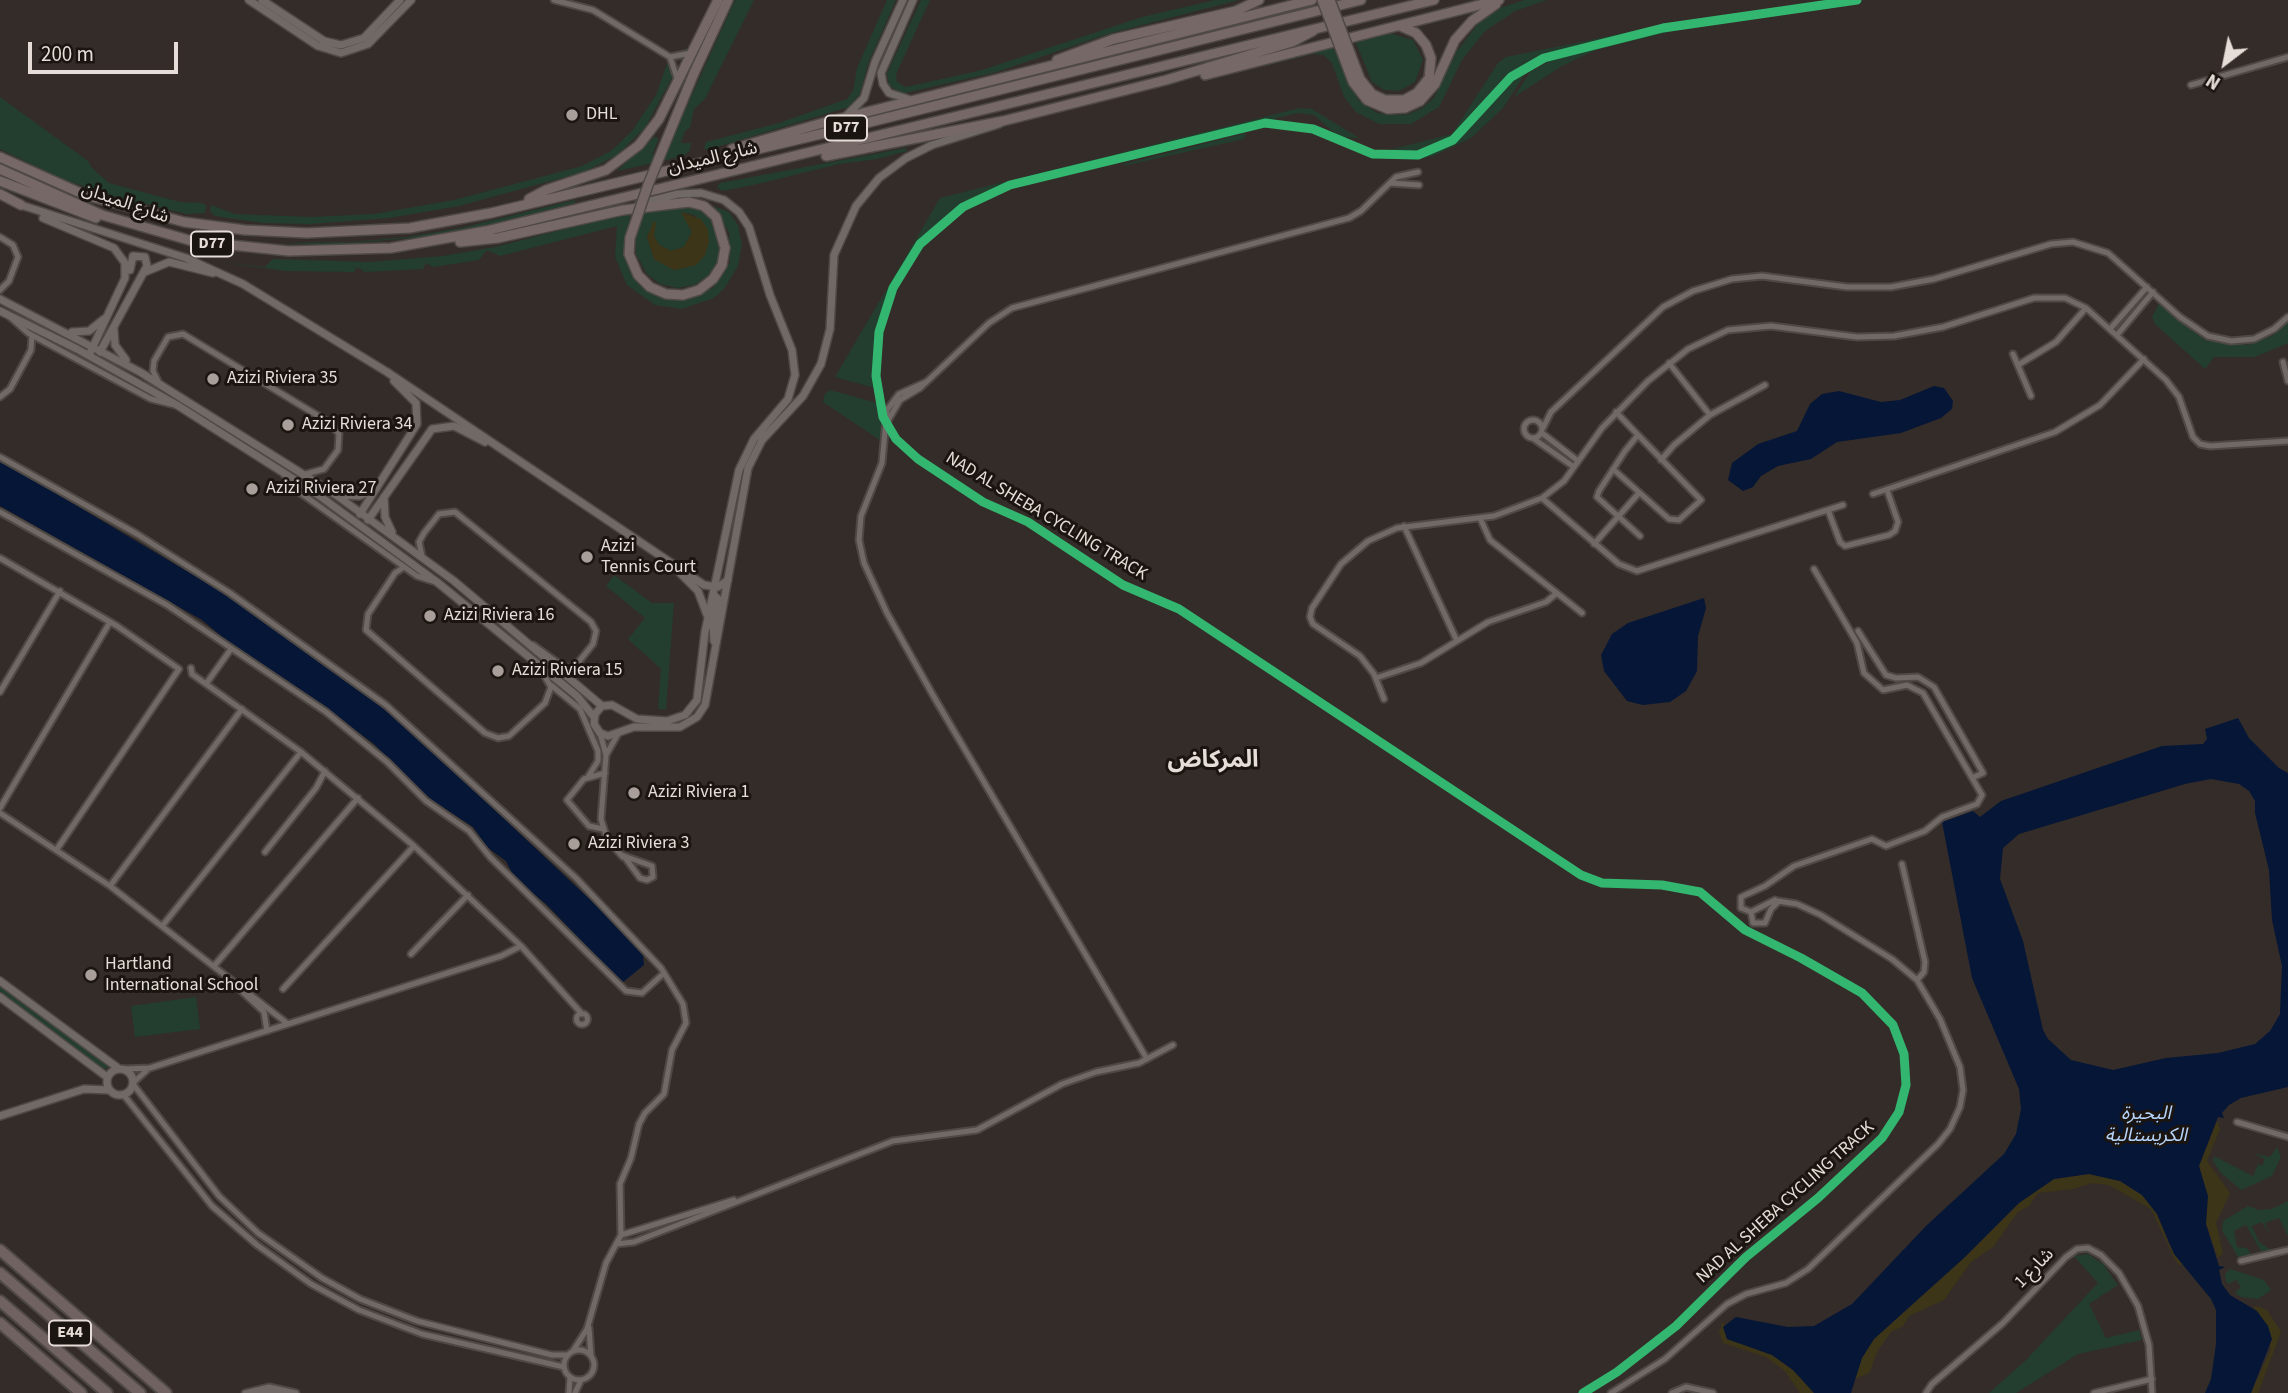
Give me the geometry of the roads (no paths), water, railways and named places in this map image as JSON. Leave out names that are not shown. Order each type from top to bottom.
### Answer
[{"type":"highway","points":[[0,1250],[166,1393]]},
{"type":"highway","name":"E44","points":[[0,1273],[140,1393]]},
{"type":"highway","name":"E44","points":[[0,1301],[107,1393]]},
{"type":"highway","points":[[0,1323],[81,1393]]},
{"type":"main road","points":[[522,205],[540,192],[599,173],[627,156],[655,126],[718,0]]},
{"type":"main road","points":[[437,241],[498,238],[623,210],[684,202],[699,204],[708,209],[719,222],[725,248],[722,265],[713,279],[699,290],[683,295],[666,294],[650,287],[638,275],[629,254],[630,239],[642,201],[694,73],[728,0]]},
{"type":"main road","points":[[1023,73],[1101,43],[1236,11],[1259,0]]},
{"type":"main road","points":[[670,168],[843,118],[1312,0]]},
{"type":"main road","points":[[1322,0],[1353,82],[1367,100],[1388,109],[1405,108],[1420,101],[1460,34],[1502,0]]},
{"type":"main road","points":[[1330,0],[1360,79],[1372,94],[1385,100],[1404,100],[1432,81]]},
{"type":"main road","name":"شارع الميدان","points":[[0,157],[66,187],[124,208],[184,222],[245,230],[327,233],[389,230],[471,217],[522,205],[936,107],[1361,0]]},
{"type":"main road","name":"شارع الميدان","points":[[0,169],[51,194],[120,222],[192,241],[269,250],[351,251],[437,241],[1434,0]]},
{"type":"main road","points":[[1166,80],[1184,81],[1502,0]]},
{"type":"main road","points":[[1398,26],[1416,33],[1426,44],[1431,58],[1432,81]]},
{"type":"main road","points":[[772,162],[804,160],[1003,121],[1166,80],[1292,42],[1318,27]]},
{"type":"main road","points":[[0,181],[79,213],[120,222]]},
{"type":"main road","points":[[0,194],[21,205]]},
{"type":"street","points":[[249,0],[323,49],[341,53],[368,44],[411,0]]},
{"type":"street","points":[[262,0],[328,43],[355,47]]},
{"type":"street","points":[[355,47],[400,0]]},
{"type":"street","points":[[554,0],[571,2],[593,10],[670,57],[682,57],[692,52]]},
{"type":"street","points":[[583,0],[593,10]]},
{"type":"street","points":[[843,118],[864,98],[872,69],[903,0]]},
{"type":"street","points":[[913,0],[882,65],[881,80],[886,90],[899,98],[936,95]]},
{"type":"street","points":[[670,57],[677,71],[676,85]]},
{"type":"street","points":[[2191,85],[2288,57]]},
{"type":"street","points":[[600,733],[608,736],[638,726],[676,728],[693,721],[706,700],[751,461],[767,434],[808,388],[824,356],[831,320],[832,266],[850,216],[879,178],[906,158],[932,145],[990,128],[1003,121]]},
{"type":"street","points":[[1147,1059],[934,697],[867,571],[860,548],[859,524],[865,501],[882,463],[886,425],[896,405],[926,382],[979,330],[1012,308],[1349,218],[1362,211],[1399,176],[1419,173]]},
{"type":"street","points":[[1390,183],[1419,185]]},
{"type":"street","points":[[0,299],[64,330],[140,372],[306,474],[422,556],[602,706],[612,705],[623,713],[642,719],[667,721],[681,717],[692,708],[700,691],[708,618],[742,462],[759,432],[791,393],[795,375],[794,356],[749,227],[734,207],[719,197],[695,192],[655,199],[623,210]]},
{"type":"street","points":[[21,205],[187,258],[225,275],[314,325],[714,590],[718,599],[713,626],[716,645]]},
{"type":"street","points":[[21,205],[52,222],[117,250],[126,267],[113,308],[92,357]]},
{"type":"street","points":[[0,237],[13,245],[18,257],[9,281],[0,290]]},
{"type":"street","points":[[1576,464],[1527,436],[1524,429],[1527,422],[1551,412],[1663,307],[1693,291],[1723,281],[1762,276],[1847,287],[1891,287],[1934,279],[2045,246],[2073,242],[2108,253],[2195,329],[2223,340],[2238,341],[2261,336],[2288,317]]},
{"type":"street","points":[[97,348],[114,326],[142,275],[147,261],[144,256],[135,255],[131,259],[128,279],[119,292]]},
{"type":"street","points":[[142,275],[154,266],[169,262],[225,275]]},
{"type":"street","points":[[2110,329],[2147,287]]},
{"type":"street","points":[[2117,335],[2153,292]]},
{"type":"street","points":[[1384,699],[1376,678],[1355,651],[1313,624],[1309,612],[1336,570],[1353,552],[1382,533],[1404,526],[1480,518],[1514,510],[1542,498],[1564,481],[1616,412],[1669,363],[1703,340],[1745,327],[1771,326],[1879,337],[1931,330],[2040,297],[2065,298],[2086,308],[2144,359],[2176,393],[2192,434],[2200,444],[2210,446],[2288,441]]},
{"type":"street","points":[[64,330],[81,333],[93,329],[113,308]]},
{"type":"street","points":[[2018,365],[2056,342],[2086,308]]},
{"type":"street","points":[[2127,309],[2134,315]]},
{"type":"street","points":[[4,312],[32,335],[151,400],[177,405]]},
{"type":"street","points":[[4,312],[177,405],[282,470],[438,582],[582,701],[594,717],[606,755],[603,829],[609,843],[640,878],[647,880],[653,877],[652,866],[623,857]]},
{"type":"street","points":[[114,326],[119,352],[140,372]]},
{"type":"street","points":[[159,383],[153,371],[154,361],[169,337],[183,334],[318,416],[337,430],[339,447],[324,469],[306,474]]},
{"type":"street","points":[[0,397],[10,389],[31,350],[32,335]]},
{"type":"street","points":[[2013,354],[2031,396]]},
{"type":"street","points":[[1874,494],[2055,432],[2100,405],[2144,359]]},
{"type":"street","points":[[2283,362],[2288,382]]},
{"type":"street","points":[[1669,363],[1710,415]]},
{"type":"street","points":[[356,521],[418,420],[414,399],[387,372]]},
{"type":"street","points":[[1661,460],[1685,434],[1710,415],[1765,385]]},
{"type":"street","points":[[1534,439],[1542,431],[1551,412]]},
{"type":"street","points":[[1613,469],[1669,519],[1678,520],[1701,500],[1694,489],[1661,460],[1616,412]]},
{"type":"street","points":[[1534,420],[1560,453]]},
{"type":"street","points":[[363,526],[425,435],[436,427],[454,426],[496,445]]},
{"type":"street","points":[[1638,435],[1597,497],[1640,536]]},
{"type":"street","points":[[0,457],[137,534],[230,593],[386,705],[576,878],[664,973],[683,1004],[687,1019],[672,1050],[666,1090],[640,1120],[631,1157],[621,1179],[621,1235],[604,1268],[590,1322],[593,1370],[582,1379],[575,1393]]},
{"type":"street","points":[[282,470],[295,488],[404,567],[423,579],[438,582]]},
{"type":"street","points":[[336,495],[356,497],[377,489]]},
{"type":"street","points":[[1828,510],[1844,546],[1889,535],[1898,524],[1887,490]]},
{"type":"street","points":[[1594,544],[1639,493]]},
{"type":"street","points":[[385,494],[385,517],[394,536]]},
{"type":"street","points":[[1542,498],[1624,568],[1644,571],[1843,505]]},
{"type":"street","points":[[0,512],[108,570],[326,712],[387,762],[426,800],[469,831],[493,860],[624,989],[632,993],[642,993],[664,973]]},
{"type":"street","points":[[422,556],[419,545],[422,535],[439,514],[455,512],[591,622],[596,631],[593,644],[577,664],[569,668],[530,644]]},
{"type":"street","points":[[1480,518],[1490,540],[1582,613]]},
{"type":"street","points":[[1404,526],[1457,642]]},
{"type":"street","points":[[0,558],[110,622],[176,664],[179,671],[57,849]]},
{"type":"street","points":[[670,562],[698,591],[708,618]]},
{"type":"street","points":[[404,567],[395,573],[368,614],[366,630],[485,733],[502,738],[515,733],[547,701],[551,685]]},
{"type":"street","points":[[1611,1393],[1665,1359],[1733,1300],[1786,1283],[1802,1273],[1871,1211],[1947,1134],[1961,1102],[1961,1073],[1940,1018],[1917,980],[1879,950],[1821,915],[1797,904],[1770,902],[1751,912],[1741,908],[1741,897],[1765,886],[1794,866],[1872,839],[1886,846],[1925,831],[1945,816],[1977,804],[1982,792],[1920,690],[1907,685],[1883,690],[1864,673],[1857,643],[1814,569]]},
{"type":"street","points":[[714,590],[728,580]]},
{"type":"street","points":[[0,692],[60,591]]},
{"type":"street","points":[[1376,678],[1422,663],[1495,619],[1546,602],[1557,593]]},
{"type":"street","points":[[110,622],[0,810],[163,925],[288,1024]]},
{"type":"street","points":[[1858,631],[1885,675],[1896,678],[1919,677],[1934,687],[1983,773],[1974,778]]},
{"type":"street","points":[[206,684],[231,649]]},
{"type":"street","points":[[526,653],[551,685],[580,709],[598,751],[598,761],[588,777],[569,795],[567,802],[589,826],[603,829]]},
{"type":"street","points":[[191,668],[191,674],[301,752],[414,846],[521,946],[582,1014]]},
{"type":"street","points":[[594,717],[602,706]]},
{"type":"street","points":[[110,886],[242,709]]},
{"type":"street","points":[[606,755],[620,732],[623,713]]},
{"type":"street","points":[[163,925],[301,752]]},
{"type":"street","points":[[265,852],[316,788],[325,771]]},
{"type":"street","points":[[588,777],[605,773]]},
{"type":"street","points":[[214,966],[358,798]]},
{"type":"street","points":[[283,989],[414,846]]},
{"type":"street","points":[[1902,864],[1925,962],[1924,972],[1917,980]]},
{"type":"street","points":[[411,954],[468,895]]},
{"type":"street","points":[[1751,912],[1753,923],[1763,924],[1778,901]]},
{"type":"street","points":[[0,1114],[107,1078],[121,1069],[150,1068],[501,956],[521,946]]},
{"type":"street","points":[[0,981],[131,1074],[133,1083],[225,1203],[271,1243],[322,1278],[373,1304],[417,1321],[552,1355],[580,1350],[591,1356]]},
{"type":"street","points":[[233,981],[264,1013],[267,1031]]},
{"type":"street","points":[[0,997],[107,1078],[109,1090]]},
{"type":"street","points":[[621,1235],[737,1200],[893,1141],[977,1130],[1062,1084],[1147,1059],[1173,1045]]},
{"type":"street","points":[[123,1094],[150,1068]]},
{"type":"street","points":[[0,1114],[84,1089],[109,1090],[123,1094],[212,1206],[257,1245],[311,1284],[359,1310],[422,1334],[564,1367],[570,1377],[569,1393]]},
{"type":"street","points":[[2237,1122],[2288,1137]]},
{"type":"street","points":[[616,1244],[629,1244],[693,1215]]},
{"type":"street","name":"شارع 1","points":[[1926,1393],[1932,1384],[2003,1324],[2066,1257],[2082,1248],[2101,1255],[2131,1291],[2144,1321],[2152,1393]]},
{"type":"street","points":[[2241,1261],[2288,1250]]},
{"type":"street","points":[[564,1367],[590,1322]]},
{"type":"street","points":[[570,1377],[582,1379]]},
{"type":"street","points":[[2094,1393],[2152,1379]]},
{"type":"street","points":[[245,1393],[269,1387],[296,1393]]},
{"type":"street","points":[[1672,1393],[1686,1387],[1713,1393]]},
{"type":"street","points":[[258,1393],[284,1393]]},
{"type":"water","points":[[1934,386],[1944,388],[1953,401],[1952,409],[1941,418],[1901,433],[1837,442],[1811,459],[1778,466],[1761,476],[1753,487],[1743,491],[1728,480],[1732,463],[1758,444],[1797,431],[1810,404],[1822,394],[1839,391],[1881,402],[1900,400]]},
{"type":"water","points":[[0,460],[220,591],[279,630],[399,720],[600,909],[643,955],[644,965],[622,983],[546,904],[515,879],[506,861],[488,848],[473,827],[424,795],[374,744],[310,696],[240,652],[202,620],[0,506]]},
{"type":"water","points":[[1704,598],[1706,608],[1698,636],[1697,671],[1686,691],[1670,702],[1643,705],[1627,701],[1604,671],[1601,655],[1612,634],[1628,623]]},
{"type":"water","name":"البحيرة الكريستالية","points":[[2238,718],[2249,738],[2279,768],[2288,773],[2288,1087],[2241,1098],[2229,1105],[2222,1113],[2224,1118],[2218,1117],[2199,1166],[2208,1196],[2206,1224],[2219,1266],[2225,1267],[2219,1270],[2222,1284],[2230,1295],[2257,1311],[2268,1326],[2272,1339],[2251,1393],[2205,1393],[2211,1379],[2216,1344],[2216,1310],[2211,1299],[2174,1254],[2157,1214],[2142,1195],[2120,1181],[2089,1174],[2054,1179],[2019,1203],[1965,1257],[1874,1339],[1862,1358],[1851,1393],[1814,1393],[1793,1370],[1772,1355],[1727,1339],[1723,1327],[1736,1317],[1788,1327],[1814,1326],[1852,1304],[1926,1226],[2004,1154],[2016,1134],[2021,1109],[2019,1089],[1972,978],[1942,822],[1973,811],[1980,817],[2001,801],[2162,746],[2203,744],[2207,739],[2205,729]],"holes":[[[2211,779],[2239,784],[2249,791],[2255,801],[2255,813],[2269,870],[2272,920],[2282,966],[2280,1014],[2270,1031],[2255,1044],[2218,1053],[2166,1058],[2113,1070],[2071,1060],[2048,1039],[2043,1030],[2023,941],[2000,879],[2003,848],[2019,834],[2185,784]]]},
{"type":"place","name":"DHL","points":[[572,115]]},
{"type":"place","name":"Azizi Riviera 35","points":[[213,379]]},
{"type":"place","name":"Azizi Riviera 34","points":[[288,425]]},
{"type":"place","name":"Azizi Riviera 27","points":[[252,489]]},
{"type":"place","name":"Azizi Tennis Court","points":[[587,557]]},
{"type":"place","name":"Azizi Riviera 16","points":[[430,616]]},
{"type":"place","name":"Azizi Riviera 15","points":[[498,671]]},
{"type":"place","name":"Azizi Riviera 1","points":[[634,793]]},
{"type":"place","name":"Azizi Riviera 3","points":[[574,844]]},
{"type":"place","name":"Hartland International School","points":[[91,975]]},
{"type":"district","name":"المركاض","points":[[1213,762]]}]
